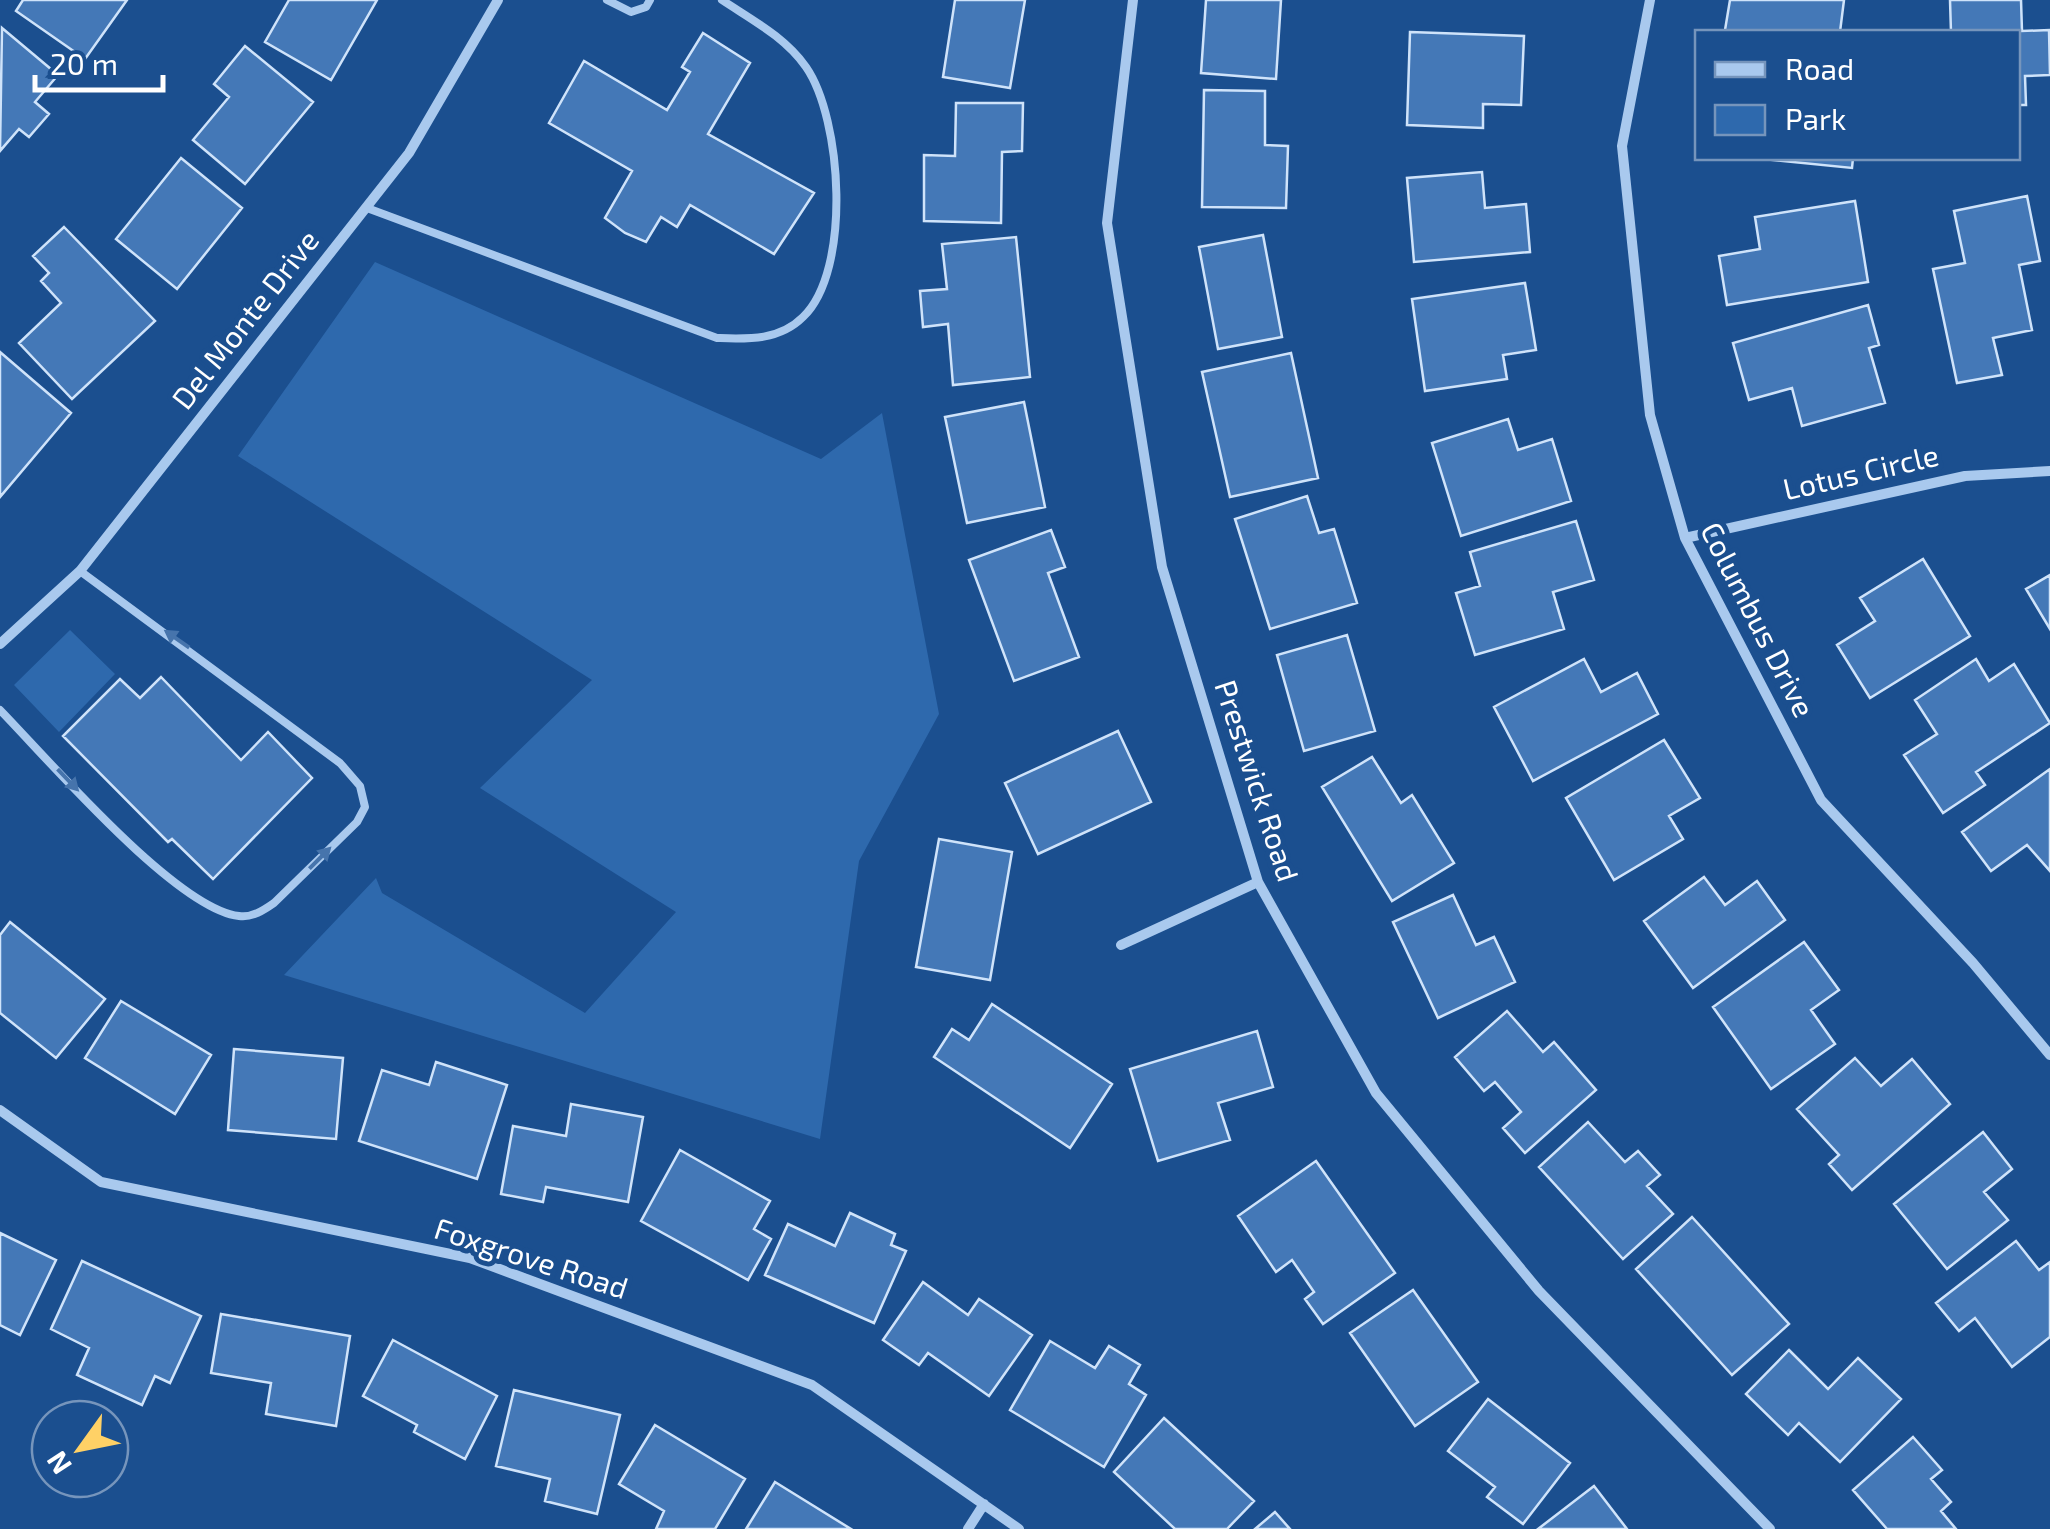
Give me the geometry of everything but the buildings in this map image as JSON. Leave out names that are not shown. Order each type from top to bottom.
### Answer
[{"type":"street","name":"Del Monte Drive","points":[[0,644],[80,571],[410,154],[498,0]]},
{"type":"street","name":"Prestwick Road","points":[[1133,0],[1107,223],[1162,567],[1258,882],[1376,1094],[1538,1291],[1770,1529]]},
{"type":"street","name":"Columbus Drive","points":[[1650,0],[1622,146],[1650,415],[1684,538],[1821,800],[1973,963],[2050,1055]]},
{"type":"street","name":"Lotus Circle","points":[[1684,538],[1965,476],[2050,471]]},
{"type":"street","points":[[1121,945],[1258,882]]},
{"type":"street","name":"Foxgrove Road","points":[[0,1110],[101,1182],[470,1258],[812,1384],[1019,1529]]},
{"type":"street","points":[[968,1529],[984,1504]]},
{"type":"lane","points":[[607,0],[631,12],[646,7],[650,0]]},
{"type":"lane","points":[[367,208],[717,338],[762,340],[804,316],[829,268],[839,198],[831,133],[808,69],[782,40],[722,0]]},
{"type":"lane","points":[[0,710],[132,846],[182,890],[238,916],[259,914],[274,903],[357,822],[366,807],[360,786],[340,762],[80,571]]},
{"type":"green space","points":[[375,262],[821,459],[882,413],[939,714],[859,861],[820,1139],[284,975],[376,878],[382,893],[585,1013],[676,912],[480,788],[592,680],[238,456]]},
{"type":"green space","points":[[70,630],[115,674],[59,732],[14,685]]}]
